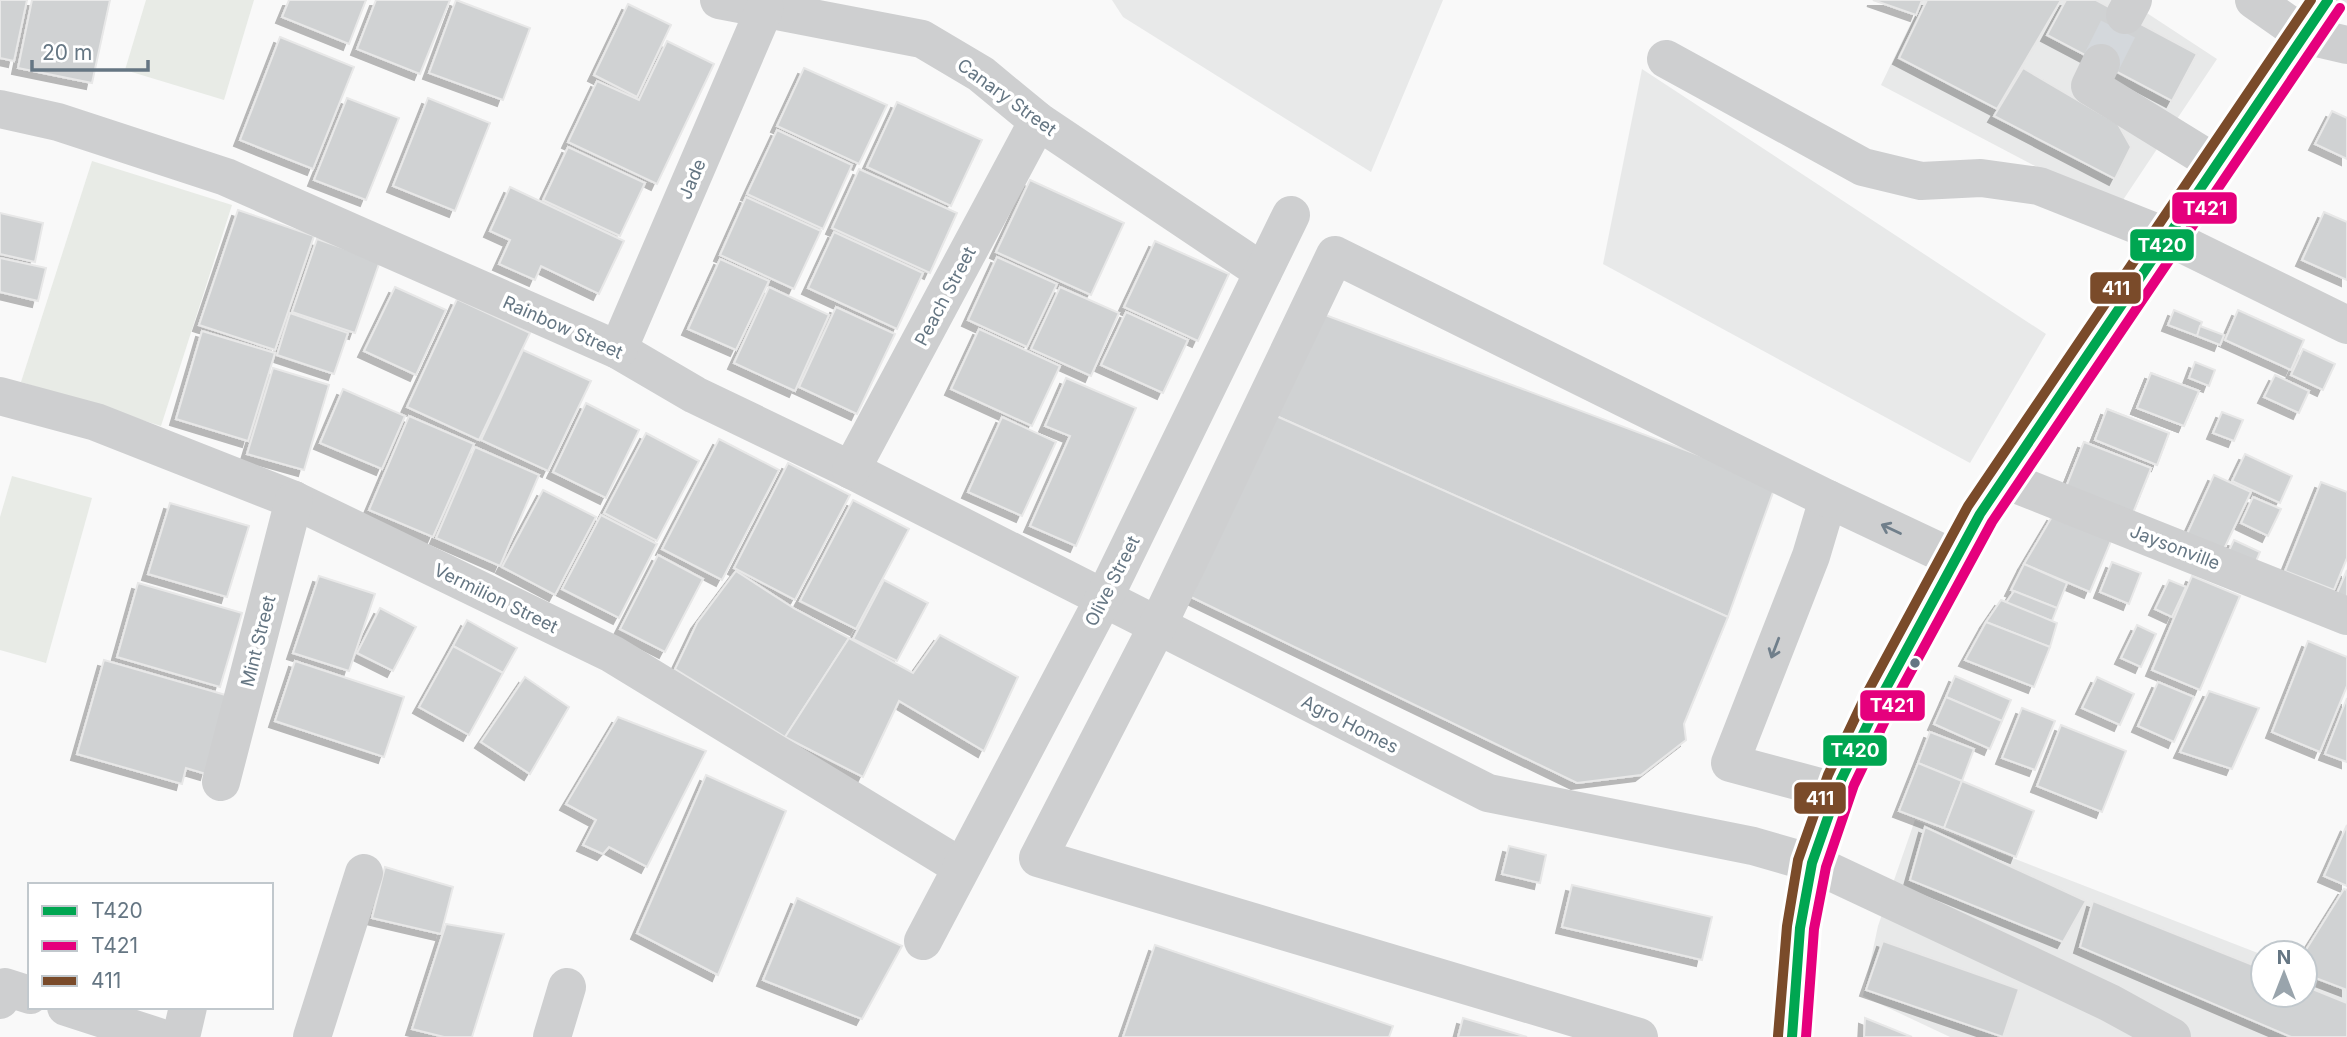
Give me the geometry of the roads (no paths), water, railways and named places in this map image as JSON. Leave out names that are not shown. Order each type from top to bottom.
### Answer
[{"type":"highway","points":[[1792,1037],[1801,927],[1812,863],[1835,791],[1849,758],[1953,558],[2003,479],[2170,238],[2329,0]]},
{"type":"street","name":"Canary Street","points":[[719,0],[922,39],[981,74],[1038,121],[1263,272]]},
{"type":"street","points":[[2254,0],[2304,35],[2347,45]]},
{"type":"street","name":"Jade","points":[[618,350],[765,8]]},
{"type":"street","points":[[1666,60],[1863,167],[1921,181],[1981,178],[2029,184],[2170,238],[2347,325]]},
{"type":"street","points":[[2102,63],[2090,86],[2218,165]]},
{"type":"street","name":"Rainbow Street","points":[[0,109],[58,122],[226,177],[618,350],[695,395],[851,470],[1104,598]]},
{"type":"street","name":"Peach Street","points":[[851,470],[1038,121]]},
{"type":"street","name":"Olive Street","points":[[923,942],[1104,598],[1291,215]]},
{"type":"street","points":[[1639,1037],[1038,858],[1157,627],[1335,255],[1953,558]]},
{"type":"street","name":"Vermilion Street","points":[[0,396],[96,422],[294,500],[612,654],[961,867]]},
{"type":"street","name":"Jaysonville","points":[[2003,479],[2347,616]]},
{"type":"street","points":[[1828,499],[1811,556],[1730,763],[1835,791]]},
{"type":"street","name":"Mint Street","points":[[221,782],[294,500]]},
{"type":"street","name":"Agro Homes","points":[[1104,598],[1488,793],[1753,846],[1812,863],[2110,1003],[2172,1037]]},
{"type":"street","points":[[312,1037],[364,873]]},
{"type":"street","points":[[0,1000],[5,987],[28,994]]},
{"type":"street","points":[[552,1037],[567,987]]},
{"type":"street","points":[[72,1009],[159,1037]]},
{"type":"street","points":[[181,1037],[188,1009]]},
{"type":"tunnel","points":[[2101,63],[2125,15]]}]
